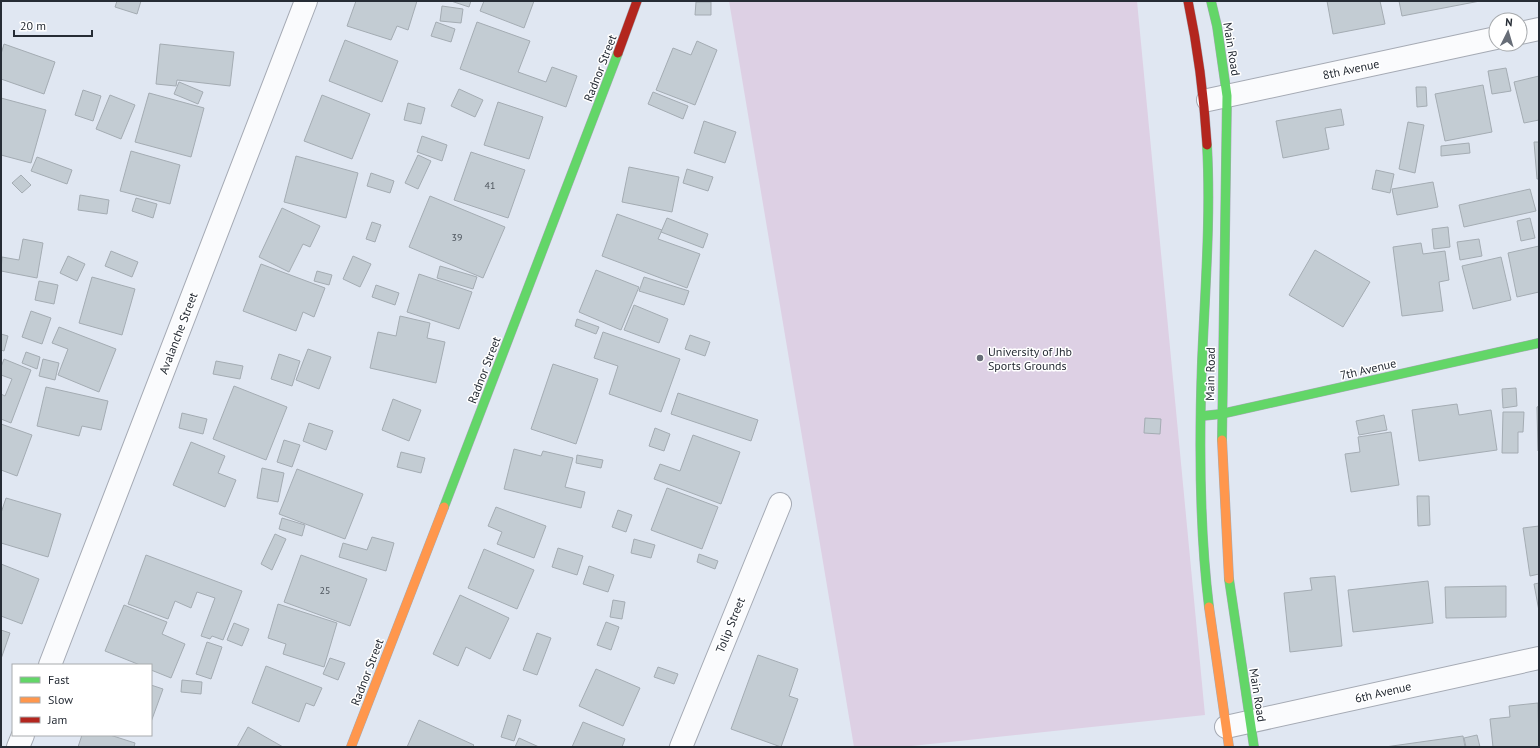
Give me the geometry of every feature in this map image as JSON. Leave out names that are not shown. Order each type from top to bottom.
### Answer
[{"type":"main road","name":"Radnor Street","points":[[351,747],[632,19],[637,1]]},
{"type":"main road","name":"Main Road","points":[[1188,1],[1198,51],[1205,100],[1207,214],[1201,416],[1203,542],[1228,737]]},
{"type":"main road","name":"Main Road","points":[[1211,1],[1217,26],[1227,96],[1221,414],[1229,581],[1254,747]]},
{"type":"main road","name":"7th Avenue","points":[[1201,416],[1221,414],[1539,343]]},
{"type":"street","name":"Avalanche Street","points":[[50,664],[306,1]]},
{"type":"street","points":[[1528,31],[1539,29]]},
{"type":"street","name":"8th Avenue","points":[[1205,100],[1488,40]]},
{"type":"street","name":"Tolip Street","points":[[681,747],[780,504]]},
{"type":"street","name":"6th Avenue","points":[[1228,737],[1250,722],[1539,658]]},
{"type":"street","points":[[18,747],[23,736]]},
{"type":"shaded area","name":"University of Jhb Sports Grounds","points":[[729,1],[1137,1],[1205,715],[902,747],[854,747]]},
{"type":"building","points":[[117,1],[141,1],[137,14],[115,7]]},
{"type":"building","points":[[356,1],[417,1],[408,30],[397,26],[391,40],[347,26]]},
{"type":"building","points":[[451,1],[471,1],[469,7]]},
{"type":"building","points":[[484,1],[534,1],[524,28],[480,11]]},
{"type":"building","points":[[1327,1],[1380,1],[1385,24],[1333,34]]},
{"type":"building","points":[[1399,1],[1480,1],[1402,16]]},
{"type":"building","points":[[696,2],[711,2],[711,15],[695,15]]},
{"type":"building","points":[[442,6],[463,9],[461,23],[440,21]]},
{"type":"building","points":[[436,22],[455,29],[451,42],[431,36]]},
{"type":"building","points":[[477,22],[530,41],[518,72],[546,82],[552,67],[577,76],[566,107],[460,69]]},
{"type":"building","points":[[345,40],[398,61],[382,102],[329,81]]},
{"type":"building","points":[[697,41],[717,50],[695,105],[656,90],[673,48],[691,55]]},
{"type":"building","points":[[4,44],[55,62],[44,94],[1,79],[1,54]]},
{"type":"building","points":[[160,44],[234,52],[230,86],[177,80],[176,86],[156,84]]},
{"type":"building","points":[[1506,68],[1511,91],[1492,94],[1488,71]]},
{"type":"building","points":[[1539,76],[1539,120],[1524,123],[1514,82]]},
{"type":"building","points":[[179,82],[203,92],[198,104],[174,94]]},
{"type":"building","points":[[1483,85],[1492,132],[1445,141],[1435,94]]},
{"type":"building","points":[[1416,87],[1426,87],[1427,106],[1417,107]]},
{"type":"building","points":[[459,89],[483,100],[475,117],[451,106]]},
{"type":"building","points":[[83,90],[101,96],[93,121],[75,115]]},
{"type":"building","points":[[653,92],[688,106],[683,119],[648,104]]},
{"type":"building","points":[[149,93],[204,108],[191,157],[135,142]]},
{"type":"building","points":[[110,95],[135,105],[121,139],[96,129]]},
{"type":"building","points":[[322,95],[370,114],[352,159],[304,141]]},
{"type":"building","points":[[1,98],[46,110],[31,163],[1,155]]},
{"type":"building","points":[[498,102],[543,117],[529,159],[484,145]]},
{"type":"building","points":[[408,103],[425,108],[421,124],[404,120]]},
{"type":"building","points":[[1341,109],[1344,125],[1325,128],[1329,149],[1283,158],[1276,121]]},
{"type":"building","points":[[704,121],[736,132],[725,163],[694,153]]},
{"type":"building","points":[[1408,122],[1424,125],[1415,173],[1399,169]]},
{"type":"building","points":[[422,136],[447,145],[442,161],[417,152]]},
{"type":"building","points":[[1534,142],[1539,142],[1539,179],[1537,179]]},
{"type":"building","points":[[1469,143],[1470,153],[1441,156],[1441,146]]},
{"type":"building","points":[[131,151],[180,165],[170,204],[120,191]]},
{"type":"building","points":[[471,152],[525,170],[508,218],[454,200]]},
{"type":"building","points":[[418,155],[431,161],[418,189],[405,183]]},
{"type":"building","points":[[296,156],[358,173],[346,218],[284,202]]},
{"type":"building","points":[[37,157],[72,170],[67,184],[31,171]]},
{"type":"building","points":[[629,167],[679,177],[672,212],[622,202]]},
{"type":"building","points":[[687,169],[713,177],[708,191],[683,183]]},
{"type":"building","points":[[1376,170],[1394,174],[1390,193],[1372,189]]},
{"type":"building","points":[[371,173],[394,181],[390,193],[367,186]]},
{"type":"building","points":[[21,175],[31,185],[22,193],[12,183]]},
{"type":"building","points":[[1433,182],[1438,207],[1397,215],[1392,189]]},
{"type":"building","points":[[1530,189],[1536,211],[1464,227],[1459,205]]},
{"type":"building","points":[[80,195],[109,200],[107,214],[78,210]]},
{"type":"building","points":[[430,196],[505,227],[483,278],[409,247]]},
{"type":"building","points":[[136,198],[157,204],[153,218],[132,211]]},
{"type":"building","points":[[282,208],[320,226],[310,247],[303,244],[289,272],[259,257]]},
{"type":"building","points":[[617,214],[662,230],[658,239],[700,254],[687,288],[602,256]]},
{"type":"building","points":[[667,218],[708,234],[703,248],[661,232]]},
{"type":"building","points":[[1530,218],[1535,238],[1521,241],[1517,221]]},
{"type":"building","points":[[372,222],[381,225],[375,242],[366,239]]},
{"type":"building","points":[[1448,227],[1450,247],[1434,249],[1432,229]]},
{"type":"building","points":[[23,239],[43,243],[37,278],[1,271],[2,257],[19,260]]},
{"type":"building","points":[[1479,239],[1482,256],[1460,260],[1457,242]]},
{"type":"building","points":[[1421,243],[1423,254],[1445,251],[1449,280],[1439,282],[1443,311],[1402,316],[1393,247]]},
{"type":"building","points":[[1539,246],[1539,292],[1517,297],[1508,253]]},
{"type":"building","points":[[1315,250],[1370,282],[1343,327],[1289,295]]},
{"type":"building","points":[[111,251],[138,262],[132,277],[105,266]]},
{"type":"building","points":[[68,256],[85,264],[77,281],[60,273]]},
{"type":"building","points":[[353,256],[371,264],[360,287],[343,279]]},
{"type":"building","points":[[1501,257],[1511,300],[1473,309],[1462,266]]},
{"type":"building","points":[[261,264],[325,288],[314,317],[303,312],[296,331],[243,311]]},
{"type":"building","points":[[440,266],[477,277],[473,289],[437,278]]},
{"type":"building","points":[[596,270],[639,287],[621,330],[579,312]]},
{"type":"building","points":[[317,271],[332,275],[329,285],[314,281]]},
{"type":"building","points":[[419,274],[472,292],[459,329],[407,312]]},
{"type":"building","points":[[92,277],[135,289],[122,335],[79,323]]},
{"type":"building","points":[[644,277],[689,291],[684,305],[639,291]]},
{"type":"building","points":[[39,281],[58,285],[54,304],[35,300]]},
{"type":"building","points":[[376,285],[399,293],[395,305],[372,297]]},
{"type":"building","points":[[634,305],[668,319],[659,343],[624,330]]},
{"type":"building","points":[[31,311],[51,318],[42,344],[22,337]]},
{"type":"building","points":[[400,316],[430,323],[427,338],[445,342],[436,383],[370,368],[378,332],[396,336]]},
{"type":"building","points":[[577,319],[599,327],[596,334],[575,326]]},
{"type":"building","points":[[59,327],[116,349],[99,392],[58,375],[68,349],[52,343]]},
{"type":"building","points":[[603,332],[680,359],[661,412],[609,394],[618,366],[594,358]]},
{"type":"building","points":[[1,334],[8,336],[4,351],[1,350]]},
{"type":"building","points":[[690,335],[710,342],[705,356],[685,349]]},
{"type":"building","points":[[308,349],[331,357],[319,389],[296,380]]},
{"type":"building","points":[[26,352],[40,357],[37,369],[22,363]]},
{"type":"building","points":[[279,354],[300,361],[292,386],[271,379]]},
{"type":"building","points":[[4,359],[31,370],[11,423],[1,419],[1,394],[5,396],[12,379],[1,375],[1,367]]},
{"type":"building","points":[[43,359],[59,363],[55,380],[39,376]]},
{"type":"building","points":[[216,361],[243,366],[240,379],[213,374]]},
{"type":"building","points":[[553,364],[598,379],[576,444],[531,429]]},
{"type":"building","points":[[234,386],[287,407],[266,460],[213,439]]},
{"type":"building","points":[[46,387],[108,401],[101,430],[82,426],[79,436],[37,426]]},
{"type":"building","points":[[1516,388],[1517,406],[1503,408],[1502,389]]},
{"type":"building","points":[[678,393],[758,420],[751,441],[671,414]]},
{"type":"building","points":[[393,399],[421,410],[409,441],[382,430]]},
{"type":"building","points":[[1457,404],[1459,415],[1491,410],[1497,450],[1419,461],[1412,410]]},
{"type":"building","points":[[1539,406],[1539,451],[1538,451],[1537,407]]},
{"type":"building","points":[[1503,412],[1524,412],[1523,432],[1518,432],[1518,453],[1502,453]]},
{"type":"building","points":[[182,413],[207,419],[203,434],[179,428]]},
{"type":"building","points":[[1384,415],[1387,430],[1359,435],[1356,421]]},
{"type":"building","points":[[1145,418],[1161,419],[1160,434],[1144,433]]},
{"type":"building","points":[[309,423],[333,431],[326,450],[303,441]]},
{"type":"building","points":[[1,424],[32,435],[17,476],[1,470]]},
{"type":"building","points":[[655,428],[670,434],[664,451],[649,446]]},
{"type":"building","points":[[1391,432],[1399,485],[1351,492],[1345,454],[1360,452],[1358,437]]},
{"type":"building","points":[[693,435],[740,452],[721,504],[654,479],[660,464],[680,471]]},
{"type":"building","points":[[284,440],[300,445],[292,467],[277,462]]},
{"type":"building","points":[[191,442],[225,456],[218,473],[236,480],[225,507],[173,485]]},
{"type":"building","points":[[514,449],[541,456],[543,451],[573,458],[565,487],[585,492],[581,508],[504,489]]},
{"type":"building","points":[[401,452],[425,458],[421,473],[397,467]]},
{"type":"building","points":[[577,455],[603,460],[601,468],[576,463]]},
{"type":"building","points":[[262,468],[284,473],[278,502],[257,498]]},
{"type":"building","points":[[297,469],[363,494],[345,539],[279,514]]},
{"type":"building","points":[[667,488],[718,507],[702,549],[651,530]]},
{"type":"building","points":[[1417,496],[1429,496],[1430,525],[1418,526]]},
{"type":"building","points":[[6,498],[61,514],[48,557],[1,543],[1,513]]},
{"type":"building","points":[[496,507],[546,526],[534,558],[497,544],[502,532],[488,526]]},
{"type":"building","points":[[618,510],[632,515],[626,532],[612,527]]},
{"type":"building","points":[[282,518],[305,525],[302,536],[279,529]]},
{"type":"building","points":[[1539,526],[1539,574],[1530,576],[1523,528]]},
{"type":"building","points":[[275,534],[286,539],[272,570],[261,564]]},
{"type":"building","points":[[372,537],[394,543],[386,571],[339,557],[343,543],[367,550]]},
{"type":"building","points":[[634,539],[655,545],[651,558],[631,553]]},
{"type":"building","points":[[558,548],[583,556],[577,575],[552,567]]},
{"type":"building","points":[[484,549],[534,570],[517,609],[468,588]]},
{"type":"building","points":[[699,554],[718,561],[715,569],[697,562]]},
{"type":"building","points":[[146,555],[242,591],[223,640],[212,636],[210,639],[201,636],[215,598],[197,592],[191,608],[175,601],[168,619],[128,604]]},
{"type":"building","points":[[301,555],[367,579],[350,626],[284,602]]},
{"type":"building","points":[[1,564],[39,579],[22,624],[1,616]]},
{"type":"building","points":[[589,566],[614,575],[608,592],[583,584]]},
{"type":"building","points":[[1335,576],[1342,646],[1290,652],[1284,593],[1312,590],[1310,578]]},
{"type":"building","points":[[1428,581],[1433,623],[1353,632],[1348,590]]},
{"type":"building","points":[[1539,583],[1539,611],[1534,584]]},
{"type":"building","points":[[1506,586],[1506,617],[1446,618],[1445,587]]},
{"type":"building","points":[[460,595],[509,618],[490,659],[466,647],[458,666],[433,654]]},
{"type":"building","points":[[613,600],[625,602],[622,619],[610,617]]},
{"type":"building","points":[[278,604],[337,623],[324,667],[283,654],[286,644],[268,638]]},
{"type":"building","points":[[124,605],[167,622],[162,634],[185,644],[171,678],[152,670],[152,664],[138,664],[105,651]]},
{"type":"building","points":[[606,622],[619,627],[611,650],[597,645]]},
{"type":"building","points":[[234,623],[249,629],[242,646],[227,640]]},
{"type":"building","points":[[1,630],[10,633],[1,659]]},
{"type":"building","points":[[537,633],[551,638],[537,675],[523,670]]},
{"type":"building","points":[[207,642],[222,647],[211,679],[196,674]]},
{"type":"building","points":[[758,655],[798,669],[789,696],[798,699],[781,747],[731,729]]},
{"type":"building","points":[[330,658],[345,663],[338,680],[323,674]]},
{"type":"building","points":[[266,666],[322,688],[314,706],[306,703],[299,722],[252,703]]},
{"type":"building","points":[[658,667],[678,674],[674,684],[654,677]]},
{"type":"building","points":[[596,669],[640,688],[623,726],[579,706]]},
{"type":"building","points":[[182,680],[202,682],[201,694],[181,692]]},
{"type":"building","points":[[152,685],[163,689],[152,719]]},
{"type":"building","points":[[1538,703],[1539,747],[1493,747],[1490,719],[1510,717],[1509,706]]},
{"type":"building","points":[[508,715],[521,720],[514,741],[501,737]]},
{"type":"building","points":[[419,720],[474,745],[472,747],[407,747]]},
{"type":"building","points":[[583,722],[625,739],[622,747],[572,747]]},
{"type":"building","points":[[248,727],[283,747],[237,747]]},
{"type":"building","points":[[1477,735],[1480,747],[1466,747],[1464,738]]},
{"type":"building","points":[[82,736],[113,736],[135,743],[134,747],[78,747]]},
{"type":"building","points":[[1463,736],[1465,747],[1385,747]]},
{"type":"building","points":[[519,738],[539,747],[515,747]]},
{"type":"traffic: fast","points":[[1211,1],[1217,26],[1227,96],[1222,440]]},
{"type":"traffic: fast","points":[[444,507],[618,53]]},
{"type":"traffic: fast","points":[[1207,145],[1208,226],[1202,362],[1200,454],[1203,546],[1209,607]]},
{"type":"traffic: fast","points":[[1202,416],[1221,414],[1539,343]]},
{"type":"traffic: fast","points":[[1229,579],[1254,747]]},
{"type":"traffic: slow","points":[[1222,440],[1229,579]]},
{"type":"traffic: slow","points":[[351,747],[444,507]]},
{"type":"traffic: slow","points":[[1209,607],[1229,747]]},
{"type":"traffic: jam","points":[[618,53],[637,1]]},
{"type":"traffic: jam","points":[[1188,1],[1200,73],[1207,145]]},
{"type":"place","name":"University of Jhb Sports Grounds","points":[[980,358]]}]
